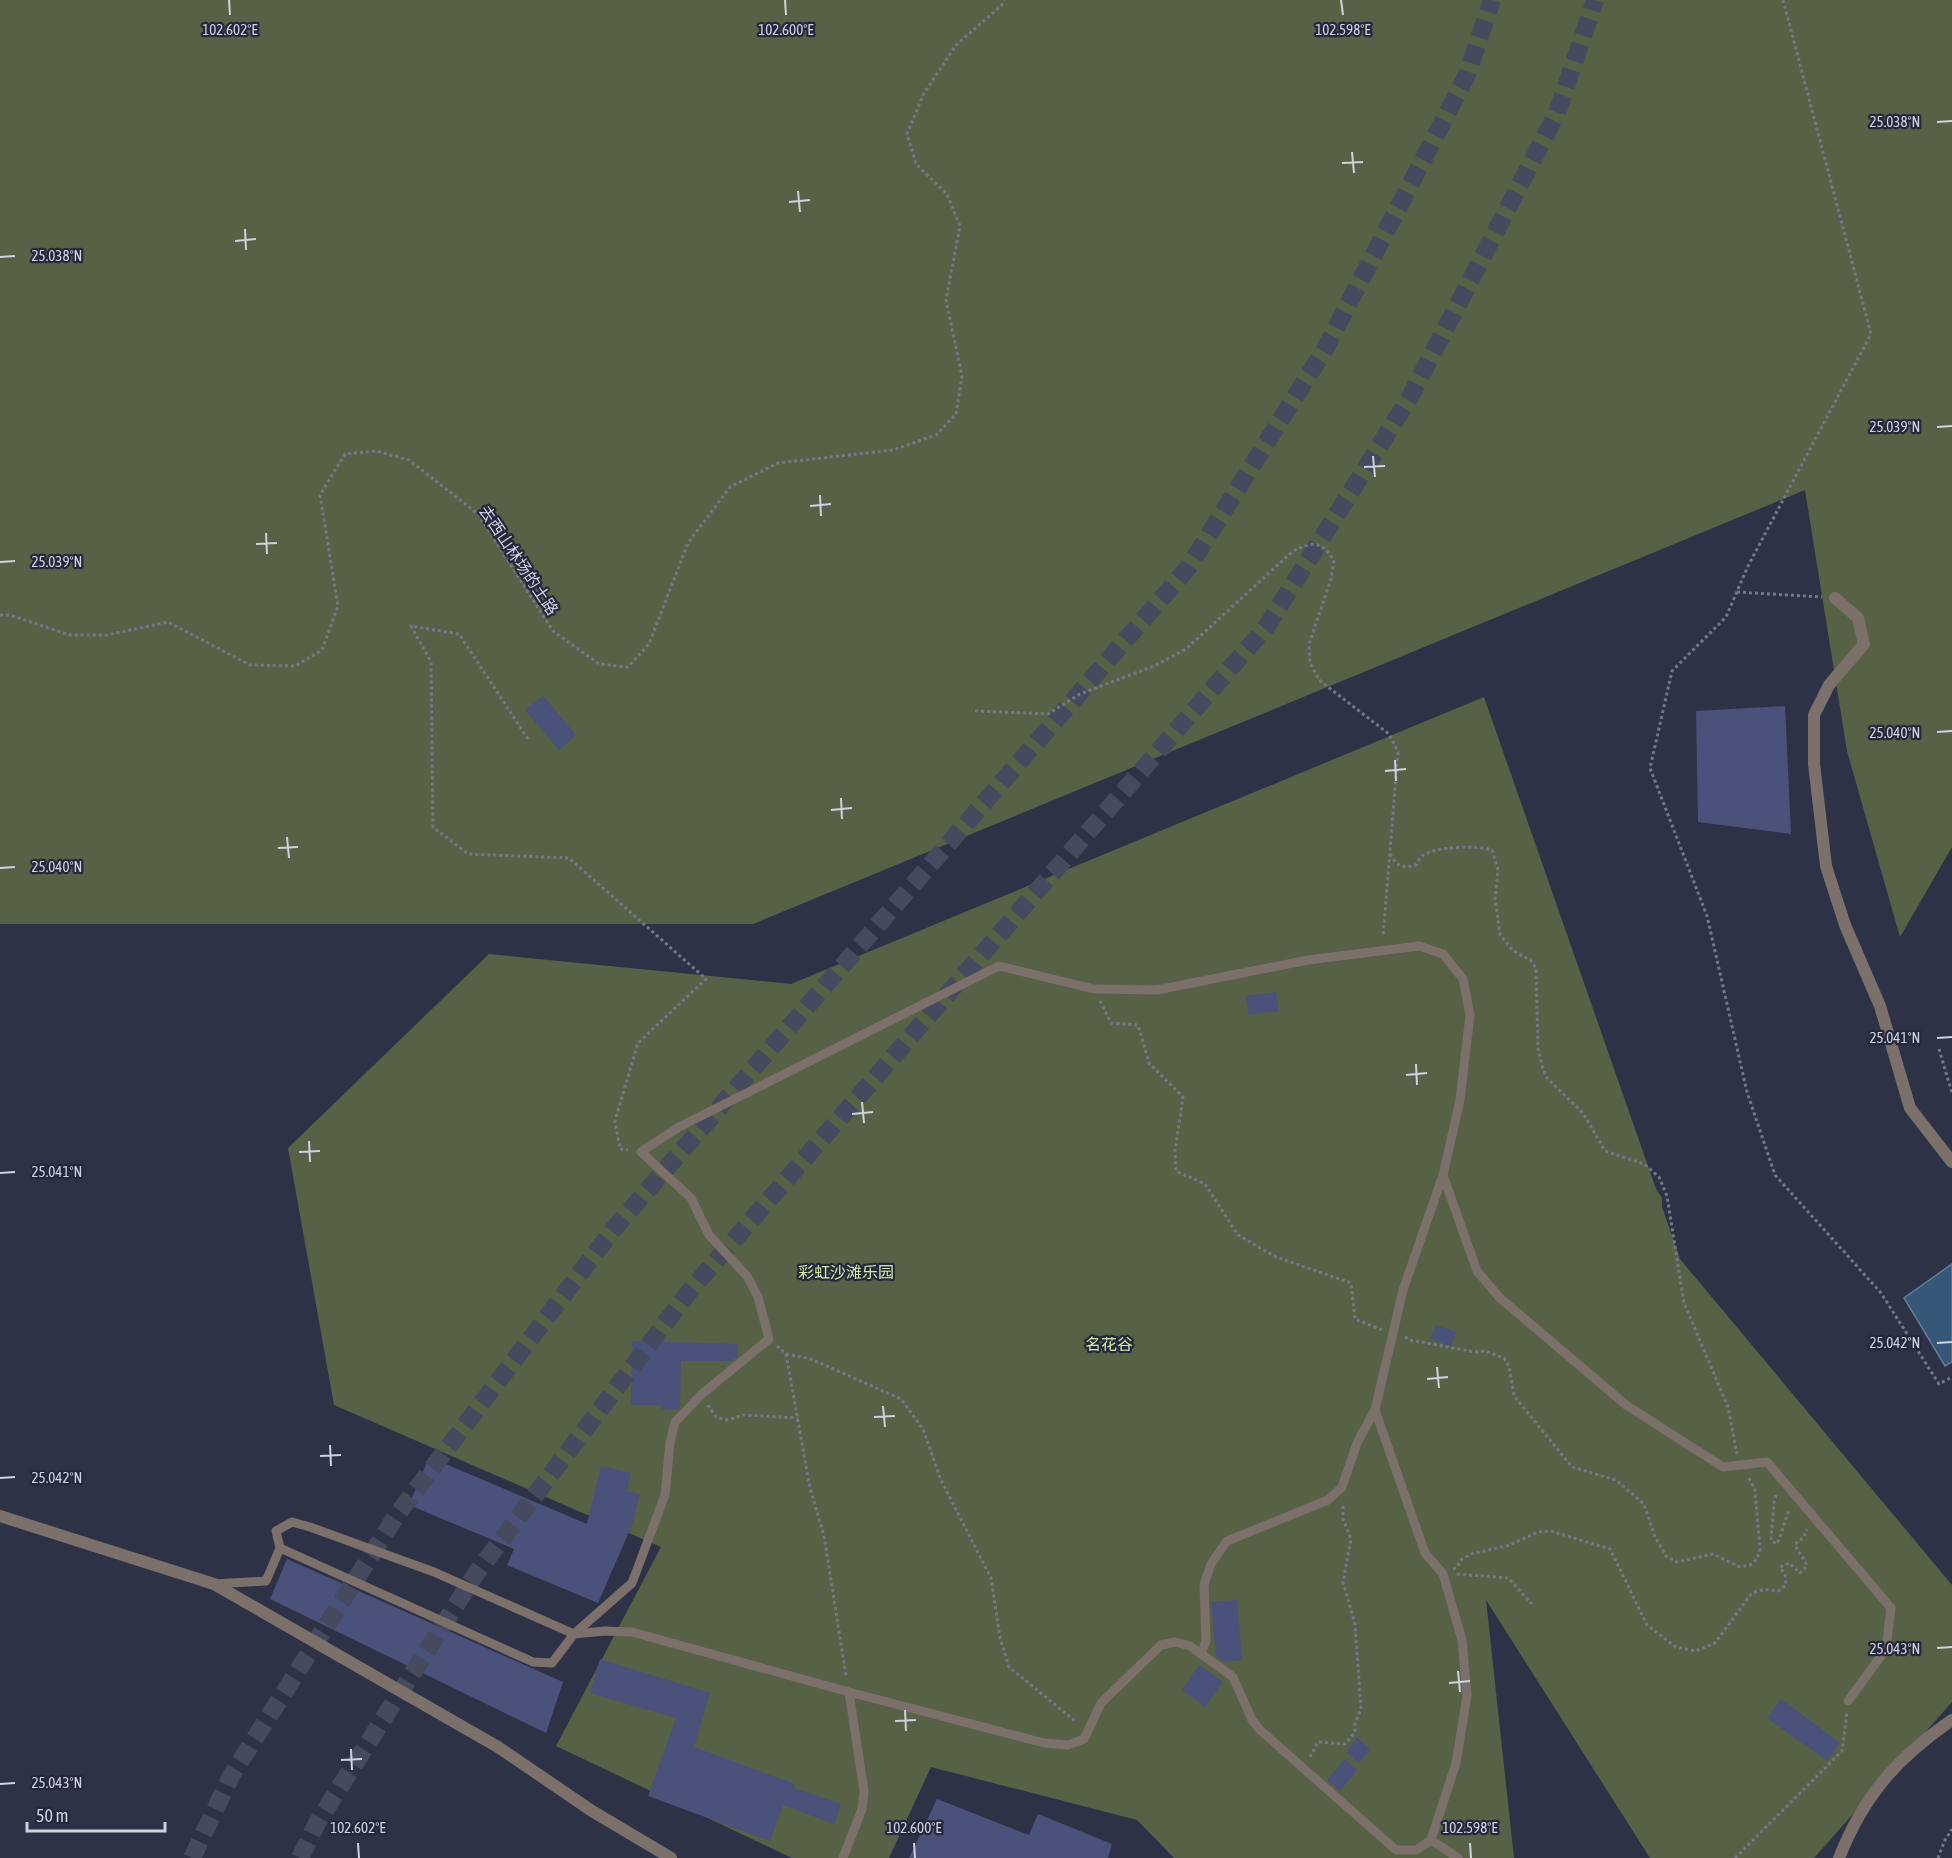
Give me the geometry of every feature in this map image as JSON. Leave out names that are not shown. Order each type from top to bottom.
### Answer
[{"type":"street","points":[[1835,598],[1858,618],[1864,644],[1829,685],[1814,715],[1814,764],[1826,866],[1845,925],[1880,1006],[1910,1108],[1952,1162]]},
{"type":"street","points":[[0,1516],[214,1584],[498,1747],[592,1811],[671,1858]]},
{"type":"street","points":[[1839,1858],[1864,1806],[1882,1782],[1909,1752],[1952,1720]]},
{"type":"lane","points":[[280,1548],[533,1662],[552,1663],[574,1634],[632,1583],[665,1495],[670,1443],[675,1422],[702,1394],[770,1339],[758,1297],[747,1276],[709,1235],[691,1198],[641,1152],[679,1127],[999,966],[1094,989],[1157,990],[1308,960],[1419,946],[1443,954],[1463,979],[1470,1015],[1460,1100],[1443,1175],[1403,1290],[1375,1410],[1357,1443],[1342,1487],[1328,1500],[1227,1541],[1211,1564],[1204,1585],[1206,1641],[1201,1654]]},
{"type":"lane","points":[[1443,1175],[1477,1271],[1500,1298],[1626,1405],[1723,1467],[1767,1462],[1891,1608],[1886,1649],[1848,1701]]},
{"type":"lane","points":[[214,1584],[266,1581],[280,1548],[276,1531],[292,1522],[434,1572],[574,1634],[605,1631],[633,1632],[1044,1743],[1068,1745],[1084,1739],[1101,1703],[1161,1645],[1174,1642],[1190,1646],[1233,1677],[1252,1720],[1260,1730],[1396,1850],[1416,1850],[1431,1839],[1456,1763],[1467,1695],[1462,1640],[1443,1574],[1425,1553],[1375,1410]]},
{"type":"lane","points":[[843,1858],[862,1809],[864,1791],[849,1692]]},
{"type":"lane","points":[[1431,1839],[1458,1858]]},
{"type":"path","name":"去西山林场的土路","points":[[0,615],[10,615],[70,635],[107,635],[168,622],[250,665],[295,666],[322,650],[338,606],[320,495],[345,454],[376,451],[410,460],[477,514],[553,631],[599,664],[628,667],[649,644],[688,543],[730,487],[778,463],[893,450],[936,435],[956,414],[962,376],[946,300],[960,226],[947,194],[916,164],[907,134],[923,95],[956,45],[1001,6],[1004,0]]},
{"type":"path","points":[[1783,0],[1871,334],[1748,566],[1726,617],[1672,671],[1650,768],[1707,916],[1748,1092],[1775,1175],[1881,1293],[1939,1384],[1952,1377]]},
{"type":"path","points":[[975,711],[1048,714],[1080,694],[1154,666],[1186,649],[1293,551],[1312,543],[1321,545],[1334,560],[1331,579],[1309,644],[1310,662],[1319,680],[1389,734],[1398,752],[1382,951]]},
{"type":"path","points":[[1737,592],[1835,598]]},
{"type":"path","points":[[528,739],[459,634],[411,626],[431,662],[434,827],[468,854],[569,858],[706,979],[638,1043],[615,1121],[620,1149],[641,1152]]},
{"type":"path","points":[[1094,989],[1112,1023],[1138,1024],[1149,1063],[1183,1097],[1175,1151],[1176,1171],[1205,1184],[1238,1235],[1276,1257],[1350,1283],[1355,1319],[1382,1330],[1394,1330],[1410,1340],[1475,1352],[1485,1350],[1503,1358],[1509,1366],[1514,1396],[1572,1467],[1616,1480],[1644,1504],[1655,1536],[1666,1556],[1677,1562],[1713,1554],[1740,1567],[1750,1565],[1757,1559],[1760,1549],[1755,1490],[1738,1456],[1728,1407],[1684,1303],[1667,1196],[1659,1178],[1644,1164],[1605,1151],[1583,1113],[1547,1078],[1538,1049],[1536,968],[1530,960],[1512,950],[1500,934],[1495,899],[1498,870],[1492,850],[1483,847],[1440,849],[1421,857],[1416,865],[1407,868],[1397,865],[1390,854]]},
{"type":"path","points":[[1939,1049],[1952,1093]]},
{"type":"path","points":[[770,1339],[786,1354],[811,1359],[901,1399],[923,1429],[941,1480],[992,1578],[1000,1638],[1009,1667],[1075,1721],[1094,1717]]},
{"type":"path","points":[[786,1354],[810,1488],[824,1536],[849,1692]]},
{"type":"path","points":[[702,1394],[716,1417],[727,1420],[744,1415],[798,1418]]},
{"type":"path","points":[[1782,1480],[1774,1502],[1771,1540],[1776,1544],[1794,1495]]},
{"type":"path","points":[[1308,1761],[1318,1742],[1345,1744],[1355,1732],[1355,1724],[1361,1709],[1355,1624],[1343,1582],[1351,1539],[1343,1519],[1342,1487]]},
{"type":"path","points":[[1443,1574],[1457,1568],[1462,1559],[1471,1554],[1510,1545],[1538,1532],[1551,1531],[1610,1549],[1647,1625],[1676,1647],[1696,1651],[1714,1643],[1751,1594],[1768,1589],[1778,1591],[1786,1585],[1785,1575],[1780,1568],[1789,1563],[1800,1572],[1807,1566],[1795,1544],[1804,1537],[1808,1528],[1807,1509]]},
{"type":"path","points":[[1443,1574],[1484,1574],[1508,1578],[1532,1604]]},
{"type":"path","points":[[1735,1858],[1842,1751],[1848,1701]]},
{"type":"path","points":[[1938,1858],[1952,1829]]},
{"type":"green space","points":[[0,0],[1952,0],[1952,847],[1900,937],[1847,751],[1805,490],[753,924],[0,924]]},
{"type":"green space","name":"名花谷","points":[[1484,697],[1656,1189],[1662,1198],[1662,1207],[1680,1259],[1952,1585],[1952,1702],[1814,1858],[1650,1858],[1486,1600],[1514,1858],[1174,1858],[1137,1820],[931,1767],[889,1858],[792,1858],[556,1746],[661,1547],[334,1405],[288,1148],[489,954],[791,984]]},
{"type":"water","points":[[1952,1264],[1952,1362],[1945,1366],[1904,1298]]},
{"type":"building","points":[[543,696],[576,735],[559,750],[525,710]]},
{"type":"building","points":[[1785,706],[1791,834],[1698,822],[1696,711]]},
{"type":"building","points":[[1276,992],[1279,1011],[1249,1015],[1246,996]]},
{"type":"building","points":[[1436,1325],[1456,1332],[1451,1346],[1430,1339]]},
{"type":"building","points":[[632,1341],[738,1344],[738,1356],[731,1361],[681,1361],[680,1407],[678,1410],[661,1409],[661,1405],[631,1405]]},
{"type":"building","points":[[429,1457],[587,1524],[601,1466],[631,1473],[627,1491],[640,1494],[632,1525],[598,1603],[507,1565],[514,1549],[409,1505]]},
{"type":"building","points":[[287,1559],[563,1682],[546,1733],[270,1599]]},
{"type":"building","points":[[1237,1600],[1242,1660],[1223,1662],[1216,1656],[1211,1602]]},
{"type":"building","points":[[600,1659],[710,1693],[694,1747],[795,1784],[794,1788],[841,1804],[834,1824],[783,1805],[770,1841],[648,1796],[676,1718],[590,1693]]},
{"type":"building","points":[[1199,1665],[1223,1682],[1205,1707],[1182,1690]]},
{"type":"building","points":[[1781,1699],[1840,1743],[1827,1761],[1767,1718]]},
{"type":"building","points":[[1357,1738],[1370,1749],[1359,1763],[1346,1752]]},
{"type":"building","points":[[1345,1759],[1357,1770],[1340,1791],[1327,1780]]},
{"type":"building","points":[[937,1799],[1029,1835],[1038,1814],[1112,1844],[1108,1858],[909,1858]]},
{"type":"tunnel","points":[[192,1858],[231,1776],[396,1516],[612,1231],[1188,568],[1325,349],[1467,75],[1492,0]]},
{"type":"tunnel","points":[[300,1858],[317,1823],[477,1572],[688,1293],[1267,626],[1410,397],[1557,113],[1595,0]]},
{"type":"park label","name":"彩虹沙滩乐园","points":[[846,1272]]}]
